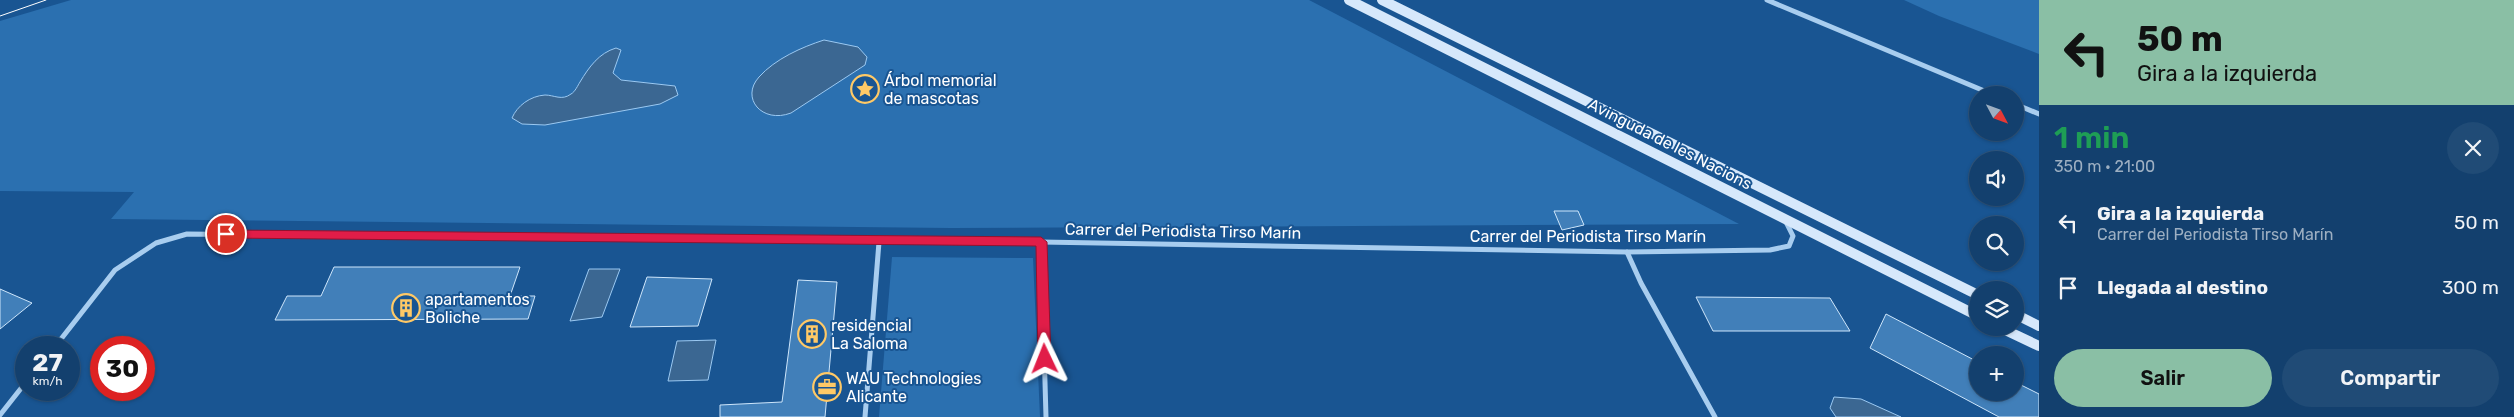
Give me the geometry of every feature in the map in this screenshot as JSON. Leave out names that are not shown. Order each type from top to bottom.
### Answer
[{"type":"street","name":"Avinguda de les Nacions","points":[[1349,0],[1969,312]]},
{"type":"street","name":"Avinguda de les Nacions","points":[[1382,0],[1969,291]]},
{"type":"street","points":[[1767,0],[1972,86]]},
{"type":"street","points":[[2024,108],[2039,114]]},
{"type":"street","name":"Carrer del Periodista Tirso Marín","points":[[63,336],[115,270],[156,243],[187,234],[879,242],[1041,242],[1628,252],[1763,250],[1789,246],[1793,236],[1785,220]]},
{"type":"street","points":[[865,417],[879,242]]},
{"type":"street","points":[[1041,242],[1046,417]]},
{"type":"street","points":[[1628,252],[1641,283],[1715,417]]},
{"type":"street","points":[[2024,318],[2039,326]]},
{"type":"street","points":[[2018,336],[2039,346]]},
{"type":"street","points":[[0,415],[15,396]]},
{"type":"shaded area","points":[[71,0],[1309,0],[1739,224],[951,228],[111,219],[134,192],[0,191],[0,21]]},
{"type":"shaded area","points":[[1904,0],[2039,0],[2039,54],[1939,16]]},
{"type":"shaded area","points":[[824,40],[858,47],[867,57],[865,65],[791,113],[771,115],[757,107],[753,101],[752,93],[754,85],[765,71],[789,54]]},
{"type":"shaded area","points":[[616,48],[621,50],[613,73],[621,80],[675,86],[678,95],[660,104],[545,125],[522,124],[512,118],[521,106],[534,97],[545,95],[568,96],[595,61],[604,53]]},
{"type":"shaded area","points":[[892,257],[1033,258],[1040,417],[879,417]]},
{"type":"shaded area","points":[[589,269],[620,269],[602,317],[570,321]]},
{"type":"shaded area","points":[[716,340],[708,380],[668,381],[677,341]]},
{"type":"shaded area","points":[[1834,397],[1861,399],[1901,417],[1836,417],[1830,408]]},
{"type":"building","points":[[1554,211],[1578,211],[1584,225],[1562,230]]},
{"type":"building","points":[[334,267],[520,267],[510,296],[535,296],[528,319],[275,320],[287,296],[321,296]]},
{"type":"building","points":[[647,277],[712,279],[698,326],[630,327]]},
{"type":"building","name":"residencial La Saloma","points":[[798,280],[837,282],[825,417],[720,417],[720,405],[782,402]]},
{"type":"building","points":[[0,289],[32,303],[0,329]]},
{"type":"building","points":[[1696,297],[1830,298],[1850,331],[1713,331]]},
{"type":"building","points":[[1886,314],[1969,357],[1969,401],[1870,348]]},
{"type":"building","points":[[2024,386],[2039,394],[2039,417],[1999,417],[1969,401],[2024,401]]},
{"type":"tram line","points":[[0,16],[46,0]]},
{"type":"place","name":"Árbol memorial de mascotas","points":[[865,89]]},
{"type":"place","name":"apartamentos Boliche","points":[[406,308]]},
{"type":"place","name":"residencial La Saloma","points":[[812,334]]},
{"type":"place","name":"WAU Technologies Alicante","points":[[827,387]]},
{"type":"route","points":[[226,234],[879,242],[1041,242],[1045,359]]}]
